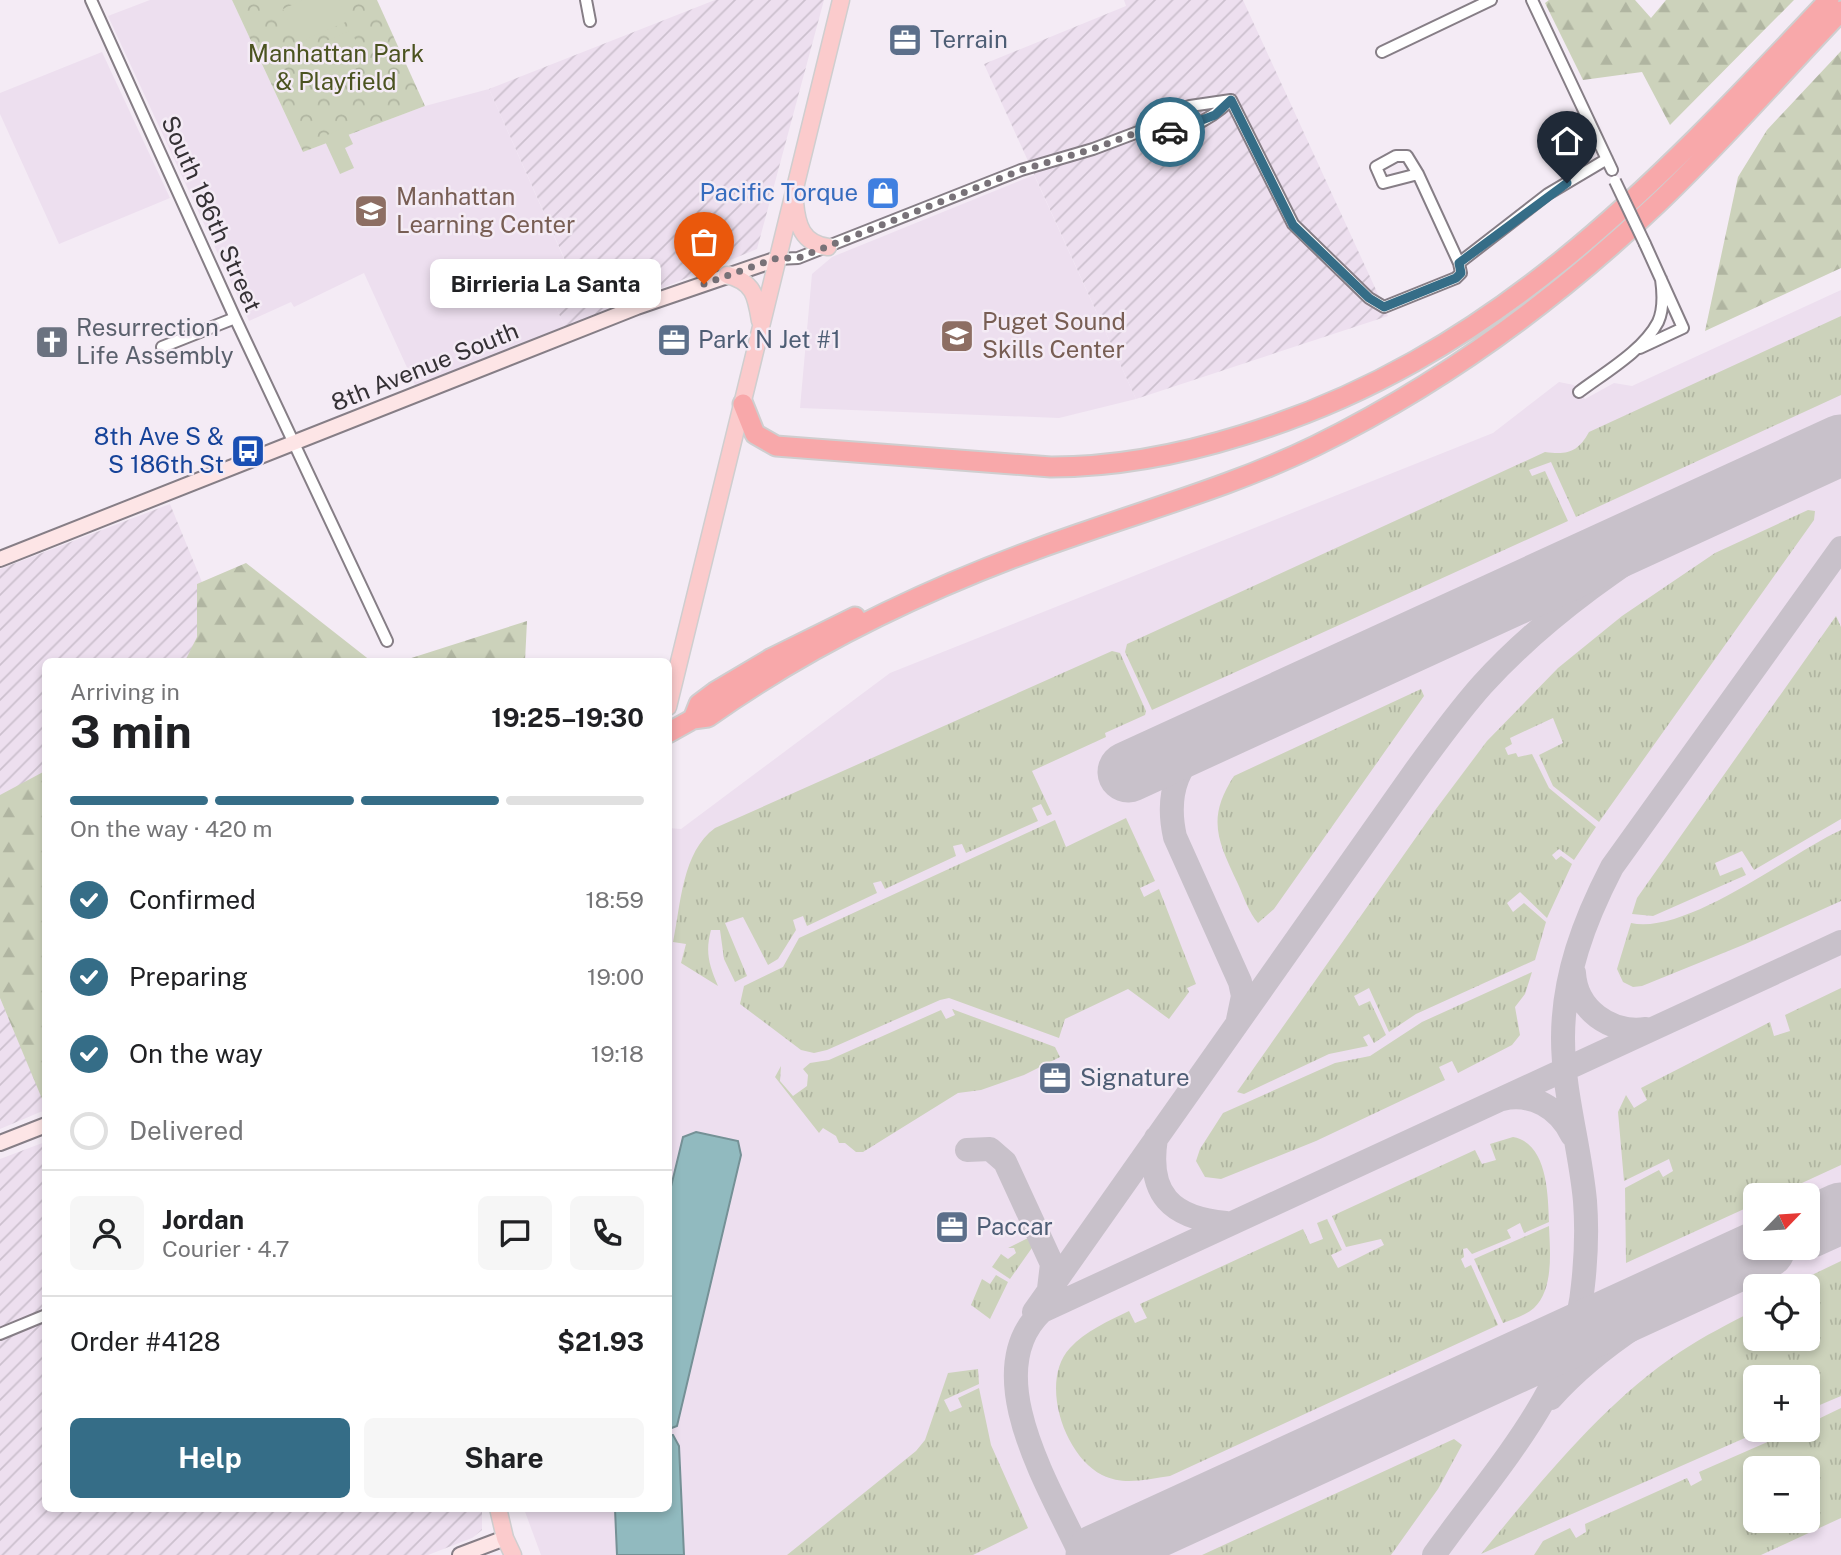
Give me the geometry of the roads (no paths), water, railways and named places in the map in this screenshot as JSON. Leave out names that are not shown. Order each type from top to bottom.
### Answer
[{"type":"highway","points":[[693,719],[699,704],[715,692],[821,632],[1012,549],[1245,467],[1331,427],[1402,387],[1463,347],[1510,303],[1570,256],[1644,191],[1829,0]]},
{"type":"highway","points":[[672,731],[693,719],[708,717],[790,666],[922,598],[1066,539],[1227,484],[1313,447],[1435,381],[1516,325],[1613,245],[1660,201],[1841,11]]},
{"type":"highway","points":[[743,404],[755,434],[776,446],[1007,465],[1096,467],[1137,462],[1179,454],[1322,407],[1395,373],[1510,303]]},
{"type":"main road","points":[[672,690],[841,0]]},
{"type":"main road","points":[[794,189],[799,228],[811,242],[828,247]]},
{"type":"main road","points":[[727,275],[743,280],[754,289],[762,330]]},
{"type":"main road","points":[[499,1512],[505,1538],[513,1555]]},
{"type":"street","name":"South 186th Street","points":[[91,0],[234,318],[387,641]]},
{"type":"street","points":[[586,0],[590,21]]},
{"type":"street","points":[[1382,52],[1491,0]]},
{"type":"street","points":[[1532,0],[1683,328],[1631,352]]},
{"type":"street","points":[[1231,100],[1293,225],[1369,298],[1384,307],[1456,278],[1461,273],[1459,263],[1418,174]]},
{"type":"street","name":"8th Avenue South","points":[[1146,129],[1156,134],[1180,130],[1215,115],[1231,100]]},
{"type":"street","name":"8th Avenue South","points":[[0,559],[637,307],[777,258],[798,258],[1021,170],[1093,149],[1146,129],[1168,113],[1190,106],[1231,100]]},
{"type":"street","points":[[1459,263],[1548,194],[1607,159]]},
{"type":"street","points":[[1579,392],[1631,352],[1657,323],[1663,296],[1661,279]]},
{"type":"street","points":[[162,347],[234,318]]},
{"type":"street","points":[[0,1143],[42,1128]]},
{"type":"street","points":[[0,1334],[42,1317]]},
{"type":"street","points":[[460,1555],[505,1538]]},
{"type":"water","points":[[696,1132],[738,1141],[741,1155],[677,1426],[672,1428],[672,1182],[683,1137]]},
{"type":"water","points":[[673,1435],[679,1446],[684,1555],[617,1555],[615,1512],[672,1512]]},
{"type":"place","name":"Terrain","points":[[905,40]]},
{"type":"place","name":"Pacific Torque","points":[[883,193]]},
{"type":"place","name":"Manhattan Learning Center","points":[[371,211]]},
{"type":"place","name":"Birrieria La Santa","points":[[704,284]]},
{"type":"place","name":"Puget Sound Skills Center","points":[[957,336]]},
{"type":"place","name":"Park N Jet #1","points":[[674,340]]},
{"type":"place","name":"Resurrection Life Assembly","points":[[52,342]]},
{"type":"place","name":"8th Ave S & S 186th St","points":[[248,451]]},
{"type":"place","name":"Signature","points":[[1055,1078]]},
{"type":"place","name":"Paccar","points":[[952,1227]]},
{"type":"park label","name":"Manhattan Park & Playfield","points":[[336,68]]}]
